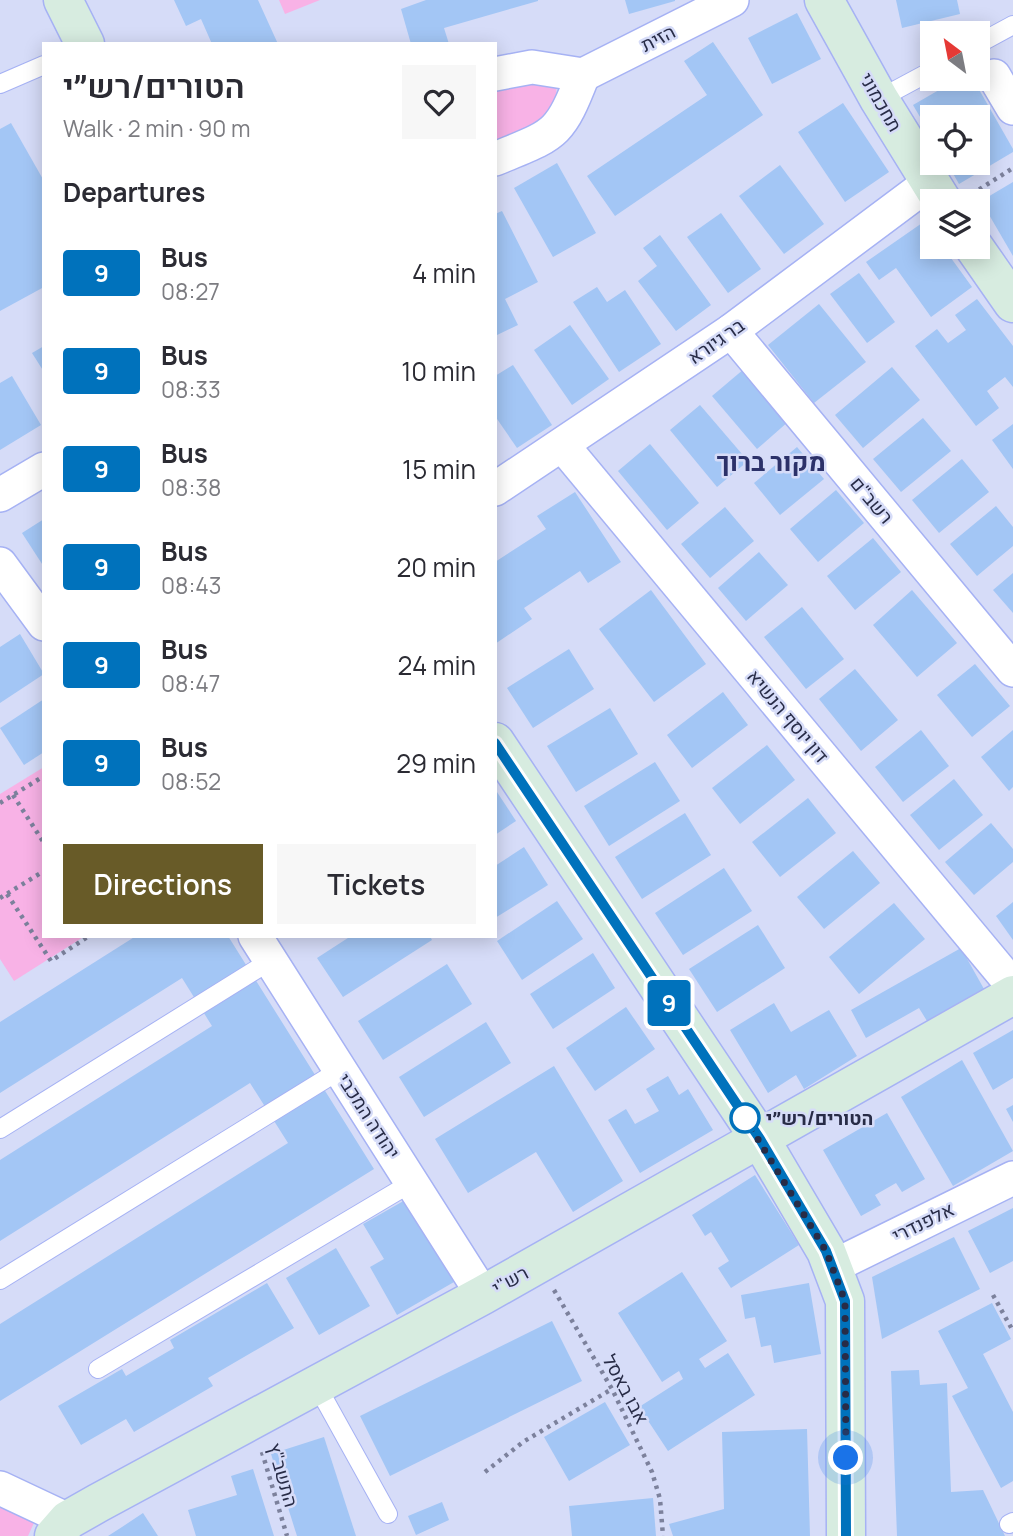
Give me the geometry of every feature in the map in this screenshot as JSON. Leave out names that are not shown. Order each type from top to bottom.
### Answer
[{"type":"street","points":[[63,0],[84,42]]},
{"type":"street","name":"הזית","points":[[583,75],[732,0]]},
{"type":"street","name":"תחכמוני","points":[[824,0],[879,99],[944,189]]},
{"type":"street","points":[[497,74],[532,67],[583,75],[568,113],[556,131],[497,158]]},
{"type":"street","points":[[994,76],[1013,108]]},
{"type":"street","name":"בר גיורא","points":[[497,488],[731,331],[920,210]]},
{"type":"street","points":[[983,259],[1011,295]]},
{"type":"street","name":"רשב\"ם","points":[[731,331],[1013,670]]},
{"type":"street","name":"דון יוסף הנשיא","points":[[563,446],[1013,986]]},
{"type":"street","points":[[0,495],[42,470]]},
{"type":"street","points":[[0,564],[42,621]]},
{"type":"street","points":[[497,746],[760,1139],[834,1266],[845,1301],[846,1536]]},
{"type":"street","name":"יהודה המכבי","points":[[262,948],[483,1295]]},
{"type":"street","name":"רש\"י","points":[[0,1488],[61,1528],[483,1295],[1013,995]]},
{"type":"street","name":"אלפנדרי","points":[[834,1266],[1013,1178]]},
{"type":"lane","points":[[990,37],[1013,25]]},
{"type":"lane","points":[[0,84],[42,66]]},
{"type":"lane","points":[[879,99],[920,76]]},
{"type":"lane","points":[[0,1129],[262,948]]},
{"type":"lane","points":[[0,1280],[340,1070]]},
{"type":"lane","points":[[98,1368],[411,1182]]},
{"type":"lane","points":[[317,1386],[388,1514]]},
{"type":"path","points":[[958,189],[1013,169]]},
{"type":"path","points":[[0,803],[42,777]]},
{"type":"path","points":[[13,795],[42,840]]},
{"type":"path","points":[[0,898],[42,872]]},
{"type":"path","points":[[7,894],[51,961],[86,938]]},
{"type":"path","name":"אבו באסל","points":[[538,1264],[612,1389],[652,1472],[660,1499],[663,1536]]},
{"type":"path","points":[[993,1295],[1013,1331]]},
{"type":"path","points":[[485,1472],[523,1442],[612,1389]]},
{"type":"path","name":"התשב\"ץ","points":[[253,1421],[287,1536]]},
{"type":"shaded area","points":[[279,0],[320,0],[285,14]]},
{"type":"shaded area","points":[[516,85],[556,85],[557,103],[539,123],[497,142],[497,90]]},
{"type":"shaded area","points":[[42,768],[42,938],[82,938],[14,981],[0,959],[0,794]]},
{"type":"shaded area","points":[[0,1497],[38,1514],[28,1536],[0,1536]]},
{"type":"building","points":[[174,0],[258,0],[277,42],[211,42],[201,19],[186,26]]},
{"type":"building","points":[[426,0],[538,0],[444,28],[448,42],[410,42],[401,9]]},
{"type":"building","points":[[625,0],[675,0],[675,1],[629,14]]},
{"type":"building","points":[[896,0],[957,0],[960,14],[920,21],[920,24],[902,28]]},
{"type":"building","points":[[797,13],[821,59],[772,84],[748,38]]},
{"type":"building","points":[[713,42],[763,115],[615,216],[587,176],[707,95],[684,61]]},
{"type":"building","points":[[937,91],[980,91],[988,105],[920,105],[920,117],[913,105]]},
{"type":"building","points":[[843,103],[889,172],[845,202],[798,132]]},
{"type":"building","points":[[990,109],[1013,149],[1013,152],[990,166]]},
{"type":"building","points":[[11,123],[42,177],[42,288],[0,311],[0,129]]},
{"type":"building","points":[[557,163],[596,233],[553,257],[514,188]]},
{"type":"building","points":[[780,165],[824,224],[784,254],[739,196]]},
{"type":"building","points":[[954,175],[974,175],[959,184]]},
{"type":"building","points":[[1013,182],[1013,256],[990,216],[990,196]]},
{"type":"building","points":[[502,211],[538,282],[505,299],[518,325],[497,335],[497,213]]},
{"type":"building","points":[[721,213],[761,269],[728,293],[687,237]]},
{"type":"building","points":[[920,224],[920,259],[952,259],[972,287],[931,317],[896,268],[879,280],[866,262]]},
{"type":"building","points":[[660,235],[711,305],[676,331],[638,281],[657,266],[643,248]]},
{"type":"building","points":[[859,273],[895,322],[867,343],[830,294]]},
{"type":"building","points":[[597,287],[607,302],[625,290],[661,344],[619,372],[573,302]]},
{"type":"building","points":[[977,299],[1013,346],[1013,387],[1005,377],[987,391],[999,408],[976,426],[915,346],[937,329],[948,343],[966,330],[955,315]]},
{"type":"building","points":[[819,304],[866,362],[814,403],[768,345]]},
{"type":"building","points":[[570,325],[609,379],[572,405],[534,350]]},
{"type":"building","points":[[42,347],[42,369],[32,353]]},
{"type":"building","points":[[513,365],[552,425],[517,448],[497,419],[497,375]]},
{"type":"building","points":[[892,367],[920,400],[863,448],[835,415]]},
{"type":"building","points":[[744,369],[789,421],[757,449],[712,396]]},
{"type":"building","points":[[12,376],[41,425],[0,450],[0,383]]},
{"type":"building","points":[[700,405],[748,461],[717,487],[670,430]]},
{"type":"building","points":[[923,418],[951,451],[901,492],[873,459]]},
{"type":"building","points":[[1013,424],[1013,469],[992,440]]},
{"type":"building","points":[[650,444],[699,503],[667,530],[618,471]]},
{"type":"building","points":[[797,447],[824,479],[780,515],[754,483]]},
{"type":"building","points":[[962,459],[989,492],[939,533],[912,500]]},
{"type":"building","points":[[836,490],[864,523],[818,562],[790,529]]},
{"type":"building","points":[[575,492],[621,562],[588,583],[580,571],[524,608],[532,619],[497,643],[497,561],[546,529],[537,516]]},
{"type":"building","points":[[996,506],[1013,527],[1013,546],[977,576],[950,544]]},
{"type":"building","points":[[725,507],[754,541],[710,578],[681,544]]},
{"type":"building","points":[[42,520],[42,564],[22,533]]},
{"type":"building","points":[[873,538],[901,572],[855,610],[827,576]]},
{"type":"building","points":[[759,552],[788,585],[746,621],[718,588]]},
{"type":"building","points":[[1013,573],[1013,613],[993,590]]},
{"type":"building","points":[[651,590],[706,664],[654,702],[599,629]]},
{"type":"building","points":[[912,590],[957,643],[917,677],[873,625]]},
{"type":"building","points":[[802,607],[844,659],[806,689],[764,637]]},
{"type":"building","points":[[20,634],[42,671],[42,675],[0,703],[0,647]]},
{"type":"building","points":[[569,649],[594,689],[533,728],[507,688]]},
{"type":"building","points":[[975,664],[1010,706],[972,737],[937,695]]},
{"type":"building","points":[[855,669],[898,720],[861,751],[819,699]]},
{"type":"building","points":[[723,692],[748,725],[692,768],[667,735]]},
{"type":"building","points":[[42,700],[42,753],[24,765],[0,728]]},
{"type":"building","points":[[610,708],[638,754],[576,792],[547,746]]},
{"type":"building","points":[[921,730],[949,766],[903,802],[875,767]]},
{"type":"building","points":[[1013,730],[1013,787],[1009,791],[981,757]]},
{"type":"building","points":[[767,745],[795,780],[740,824],[712,788]]},
{"type":"building","points":[[655,762],[680,801],[609,846],[584,806]]},
{"type":"building","points":[[954,779],[983,815],[939,850],[910,815]]},
{"type":"building","points":[[497,792],[516,821],[497,834]]},
{"type":"building","points":[[808,798],[836,833],[780,877],[752,842]]},
{"type":"building","points":[[685,813],[711,855],[642,899],[615,857]]},
{"type":"building","points":[[991,823],[1013,849],[1013,862],[974,895],[945,862]]},
{"type":"building","points":[[524,847],[548,885],[497,917],[497,865]]},
{"type":"building","points":[[853,851],[880,883],[824,929],[797,897]]},
{"type":"building","points":[[724,868],[752,911],[683,955],[655,913]]},
{"type":"building","points":[[557,901],[583,939],[522,980],[497,941]]},
{"type":"building","points":[[1013,902],[1013,940],[996,916]]},
{"type":"building","points":[[894,903],[925,939],[859,994],[829,957]]},
{"type":"building","points":[[758,925],[785,968],[717,1012],[689,969]]},
{"type":"building","points":[[133,938],[229,938],[374,1169],[0,1401],[0,1324],[288,1143],[250,1083],[0,1241],[0,1160],[212,1026],[182,978],[0,1093],[0,1022]]},
{"type":"building","points":[[348,938],[432,940],[343,997],[317,958]]},
{"type":"building","points":[[961,948],[984,989],[927,1021],[919,1008],[866,1038],[851,1010]]},
{"type":"building","points":[[593,953],[615,988],[553,1029],[530,994]]},
{"type":"building","points":[[447,964],[472,1004],[383,1060],[358,1021]]},
{"type":"building","points":[[774,1003],[791,1032],[829,1010],[857,1056],[804,1089],[796,1075],[768,1093],[730,1030]]},
{"type":"building","points":[[626,1007],[655,1049],[595,1091],[566,1048]]},
{"type":"building","points":[[486,1022],[511,1063],[424,1117],[399,1077]]},
{"type":"building","points":[[1013,1030],[1013,1078],[993,1090],[973,1053]]},
{"type":"building","points":[[962,1060],[1013,1151],[953,1186],[901,1097]]},
{"type":"building","points":[[554,1066],[623,1181],[573,1212],[536,1152],[468,1193],[435,1139]]},
{"type":"building","points":[[668,1076],[679,1095],[688,1089],[713,1130],[640,1173],[608,1120],[626,1109],[635,1124],[659,1111],[646,1089]]},
{"type":"building","points":[[1013,1105],[1013,1122],[1006,1109]]},
{"type":"building","points":[[887,1113],[925,1179],[902,1192],[896,1183],[875,1195],[881,1205],[861,1216],[823,1150]]},
{"type":"building","points":[[755,1175],[799,1245],[731,1288],[718,1268],[729,1261],[711,1232],[705,1236],[692,1215]]},
{"type":"building","points":[[407,1199],[454,1282],[397,1315],[370,1267],[384,1259],[363,1224]]},
{"type":"building","points":[[1013,1208],[1013,1261],[990,1273],[968,1231]]},
{"type":"building","points":[[954,1237],[980,1289],[882,1339],[872,1277]]},
{"type":"building","points":[[336,1248],[370,1306],[319,1335],[286,1278]]},
{"type":"building","points":[[682,1272],[727,1341],[699,1359],[705,1368],[728,1353],[755,1395],[668,1451],[639,1407],[683,1379],[679,1371],[662,1382],[618,1313]]},
{"type":"building","points":[[267,1283],[294,1328],[208,1378],[213,1386],[134,1432],[126,1419],[81,1445],[58,1406],[122,1369],[126,1376],[174,1348],[170,1340]]},
{"type":"building","points":[[809,1283],[821,1354],[774,1363],[771,1345],[761,1347],[755,1317],[745,1319],[741,1295]]},
{"type":"building","points":[[992,1303],[1011,1339],[983,1354],[1013,1412],[1013,1481],[1001,1488],[952,1396],[968,1388],[938,1331]]},
{"type":"building","points":[[552,1321],[582,1381],[390,1476],[360,1416]]},
{"type":"building","points":[[919,1370],[920,1385],[947,1383],[951,1492],[983,1490],[1005,1536],[897,1536],[891,1371]]},
{"type":"building","points":[[605,1402],[630,1445],[569,1481],[544,1437]]},
{"type":"building","points":[[807,1429],[810,1536],[673,1536],[669,1524],[724,1509],[722,1432]]},
{"type":"building","points":[[324,1437],[356,1536],[297,1536],[271,1454]]},
{"type":"building","points":[[253,1469],[274,1536],[196,1536],[188,1510],[237,1495],[231,1476]]},
{"type":"building","points":[[653,1498],[656,1536],[572,1536],[569,1506]]},
{"type":"building","points":[[442,1502],[449,1520],[416,1535],[408,1516]]},
{"type":"building","points":[[143,1513],[158,1536],[108,1536],[122,1527]]},
{"type":"bus line","name":"9","points":[[497,746],[760,1139],[834,1266],[845,1301],[846,1536]]},
{"type":"place","name":"הטורים/רש״י","points":[[745,1118]]},
{"type":"district","name":"מקור ברוך","points":[[771,461]]},
{"type":"route","points":[[745,1118],[826,1251],[840,1282],[845,1301],[846,1458]]}]
